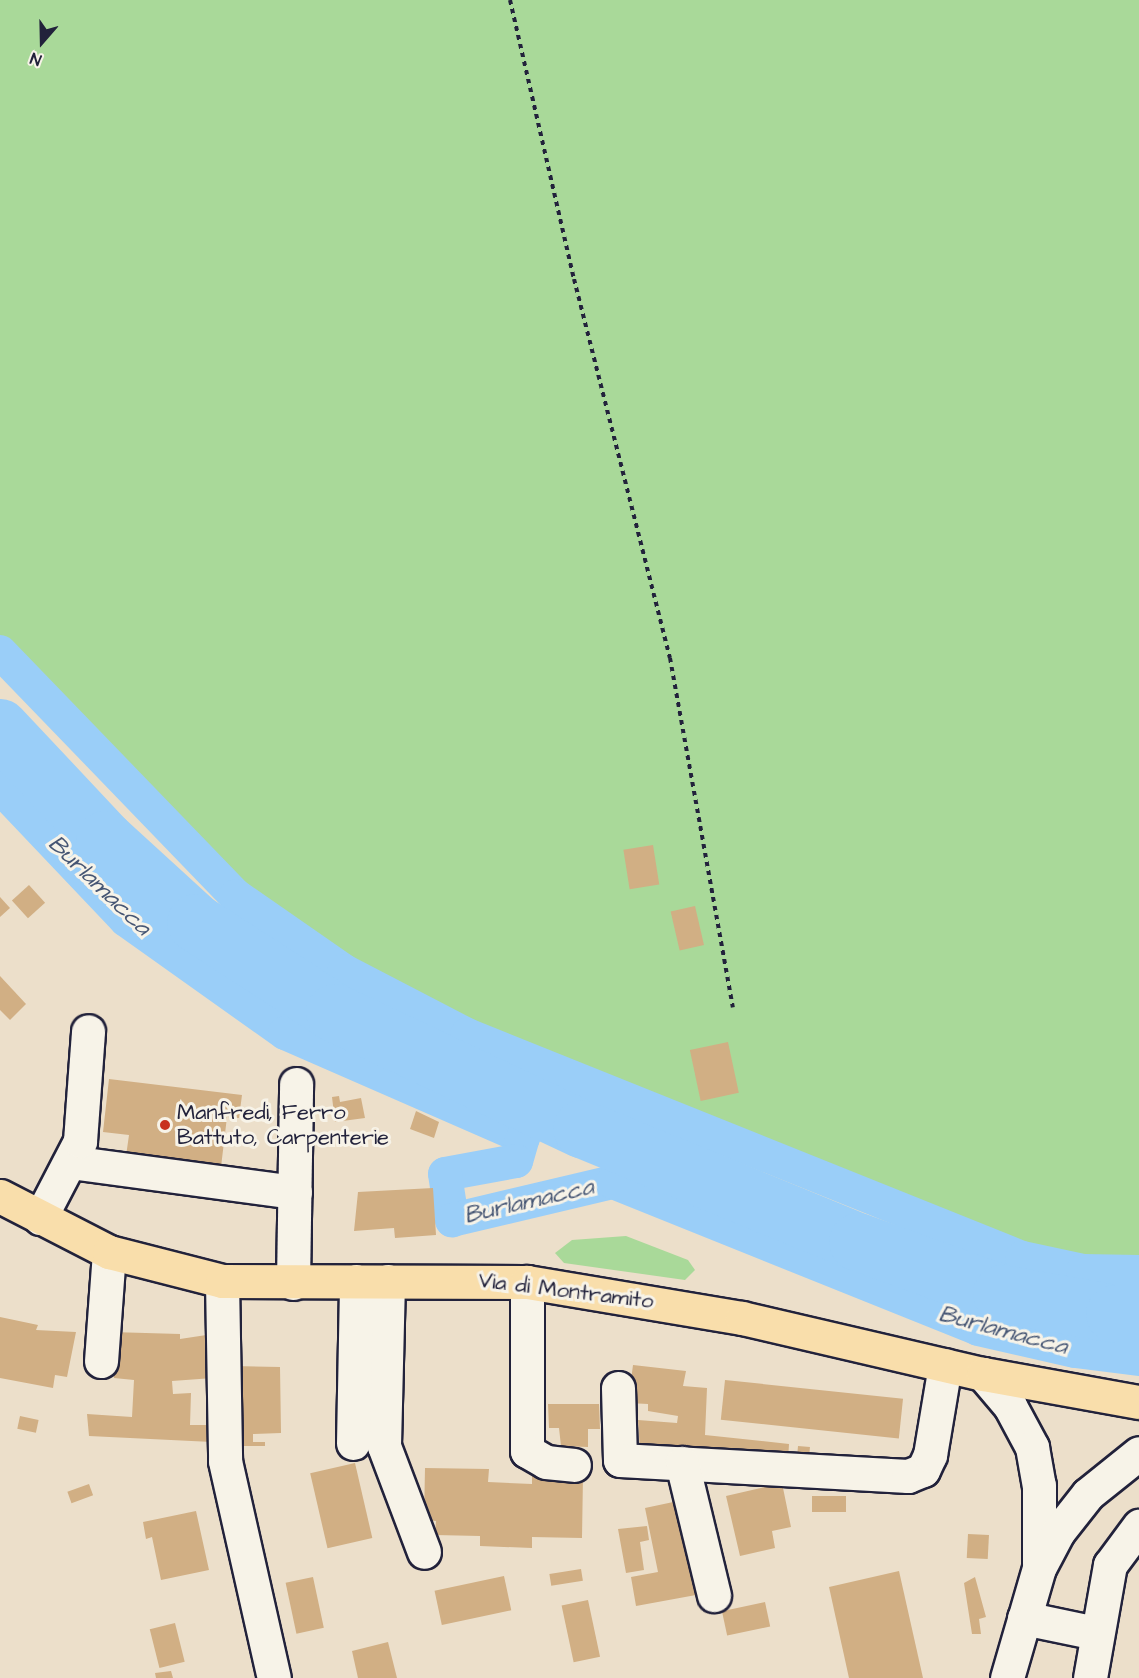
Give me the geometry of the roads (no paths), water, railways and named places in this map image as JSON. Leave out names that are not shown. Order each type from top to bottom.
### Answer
[{"type":"main road","name":"Via di Montramito","points":[[0,1196],[109,1252],[222,1281],[527,1282],[742,1318],[983,1374],[1139,1402]]},
{"type":"street","points":[[40,1218],[80,1141],[88,1031]]},
{"type":"street","points":[[293,1282],[296,1084]]},
{"type":"street","points":[[70,1162],[295,1192]]},
{"type":"street","points":[[101,1361],[109,1252]]},
{"type":"street","points":[[222,1281],[225,1461],[274,1678]]},
{"type":"street","points":[[352,1443],[356,1281]]},
{"type":"street","points":[[388,1281],[384,1446],[424,1552]]},
{"type":"street","points":[[527,1282],[527,1451],[546,1462],[574,1464]]},
{"type":"street","points":[[618,1388],[620,1460],[908,1476],[923,1470],[930,1455],[945,1365]]},
{"type":"street","points":[[983,1374],[1010,1406],[1032,1447],[1040,1485],[1039,1568]]},
{"type":"street","points":[[1007,1678],[1039,1568],[1073,1511],[1139,1454]]},
{"type":"street","points":[[682,1463],[714,1595]]},
{"type":"street","points":[[1090,1678],[1096,1633],[1110,1565],[1139,1526]]},
{"type":"street","points":[[1024,1618],[1096,1633]]},
{"type":"waterway","name":"Burlamacca","points":[[0,652],[236,896],[344,971],[467,1035],[1022,1258],[1083,1271],[1139,1272]]},
{"type":"waterway","name":"Burlamacca","points":[[0,728],[105,840],[196,923],[335,1013],[582,1129],[858,1242],[1002,1294],[1115,1314],[1139,1314]]},
{"type":"waterway","name":"Burlamacca","points":[[0,787],[126,920],[285,1033],[523,1137],[516,1161],[445,1174],[452,1220],[613,1182],[978,1329],[1075,1351],[1139,1359]]},
{"type":"place","name":"Manfredi, Ferro Battuto, Carpenterie","points":[[165,1125]]}]
